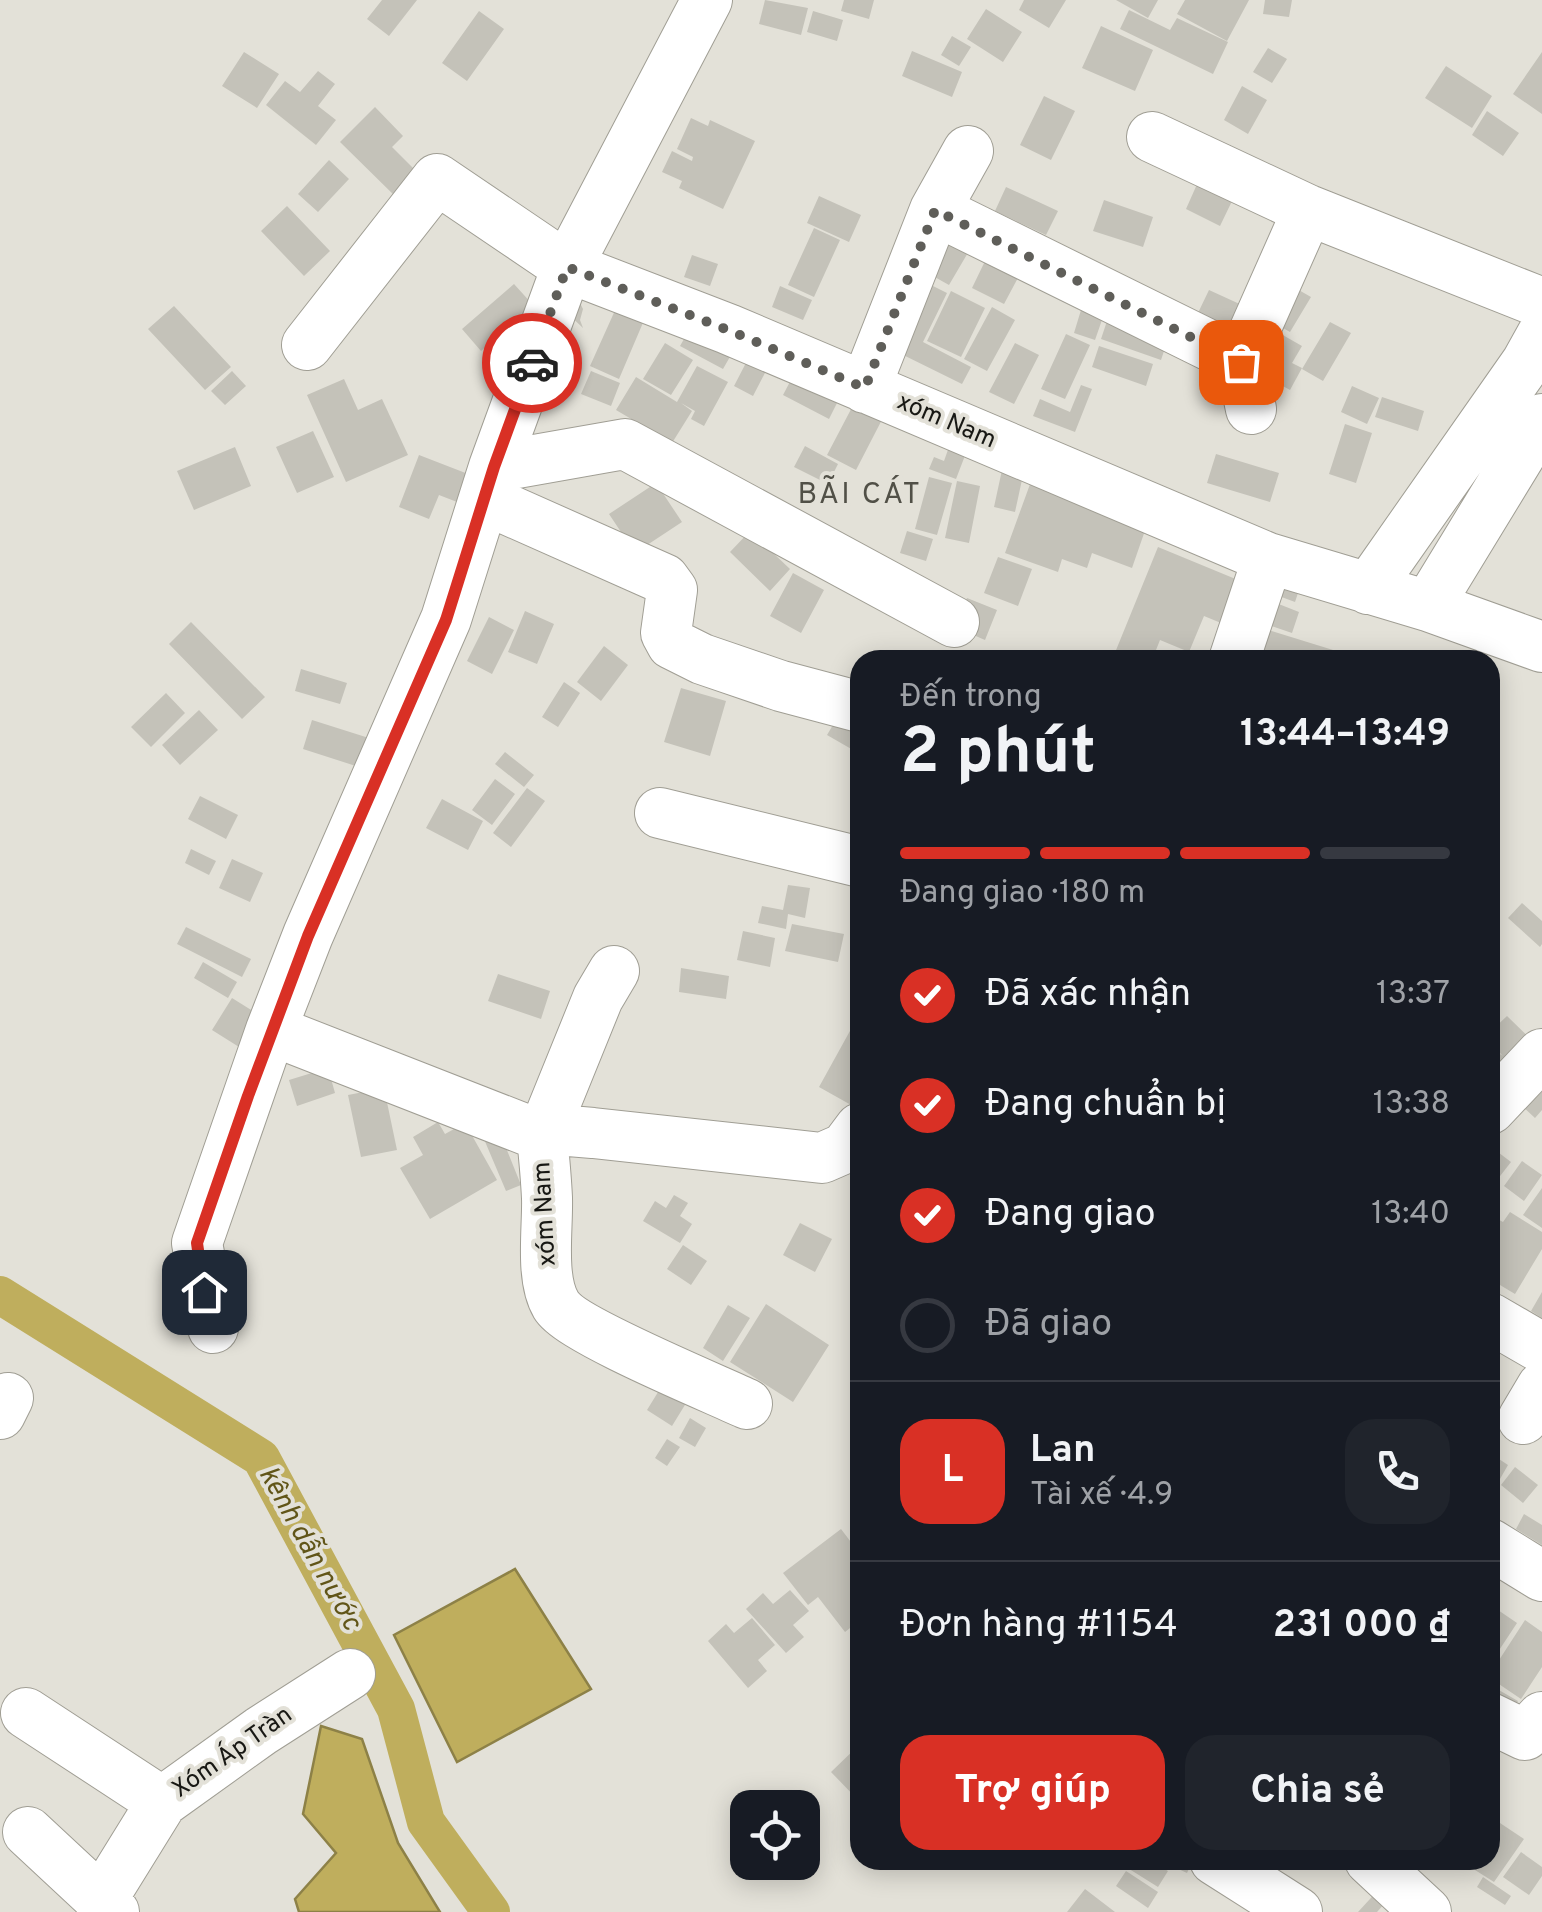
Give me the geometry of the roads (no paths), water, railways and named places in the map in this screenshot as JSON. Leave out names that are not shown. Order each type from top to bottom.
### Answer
[{"type":"street","points":[[213,1328],[197,1243],[271,1030],[446,620],[488,483],[567,267],[707,0]]},
{"type":"street","points":[[1152,138],[1308,210],[1542,303]]},
{"type":"street","points":[[865,388],[935,210],[968,151]]},
{"type":"street","name":"xóm Nam","points":[[306,345],[437,179],[567,267],[728,330],[1268,558],[1428,606],[1510,646]]},
{"type":"street","points":[[935,210],[1246,385],[1308,210]]},
{"type":"street","points":[[1368,589],[1537,356]]},
{"type":"street","points":[[1428,606],[1542,419]]},
{"type":"street","points":[[488,483],[626,444],[954,622]]},
{"type":"street","points":[[488,483],[664,578],[672,590],[666,633],[672,644],[702,659],[781,686],[850,704]]},
{"type":"street","points":[[1237,650],[1268,558]]},
{"type":"street","points":[[660,813],[850,860]]},
{"type":"street","points":[[542,1136],[598,998],[614,971]]},
{"type":"street","name":"xóm Nam","points":[[271,1030],[542,1136],[548,1200],[546,1256],[556,1304],[570,1320],[748,1404]]},
{"type":"street","points":[[1500,1098],[1542,1054]]},
{"type":"street","points":[[542,1136],[592,1133],[822,1158],[846,1148],[850,1142]]},
{"type":"street","points":[[1500,1324],[1542,1348]]},
{"type":"street","points":[[1500,1550],[1542,1576]]},
{"type":"street","name":"Xóm Áp Tràn","points":[[108,1906],[162,1802],[350,1674]]},
{"type":"street","points":[[26,1714],[162,1802]]},
{"type":"street","points":[[1500,1723],[1525,1734],[1542,1717]]},
{"type":"street","points":[[28,1832],[108,1906]]},
{"type":"street","points":[[1231,1870],[1296,1912]]},
{"type":"street","points":[[1381,1870],[1426,1912]]},
{"type":"waterway","name":"kênh dẫn nước","points":[[0,1295],[261,1458],[396,1709],[426,1822],[491,1912]]},
{"type":"district","name":"BÃI CÁT","points":[[860,495]]}]
